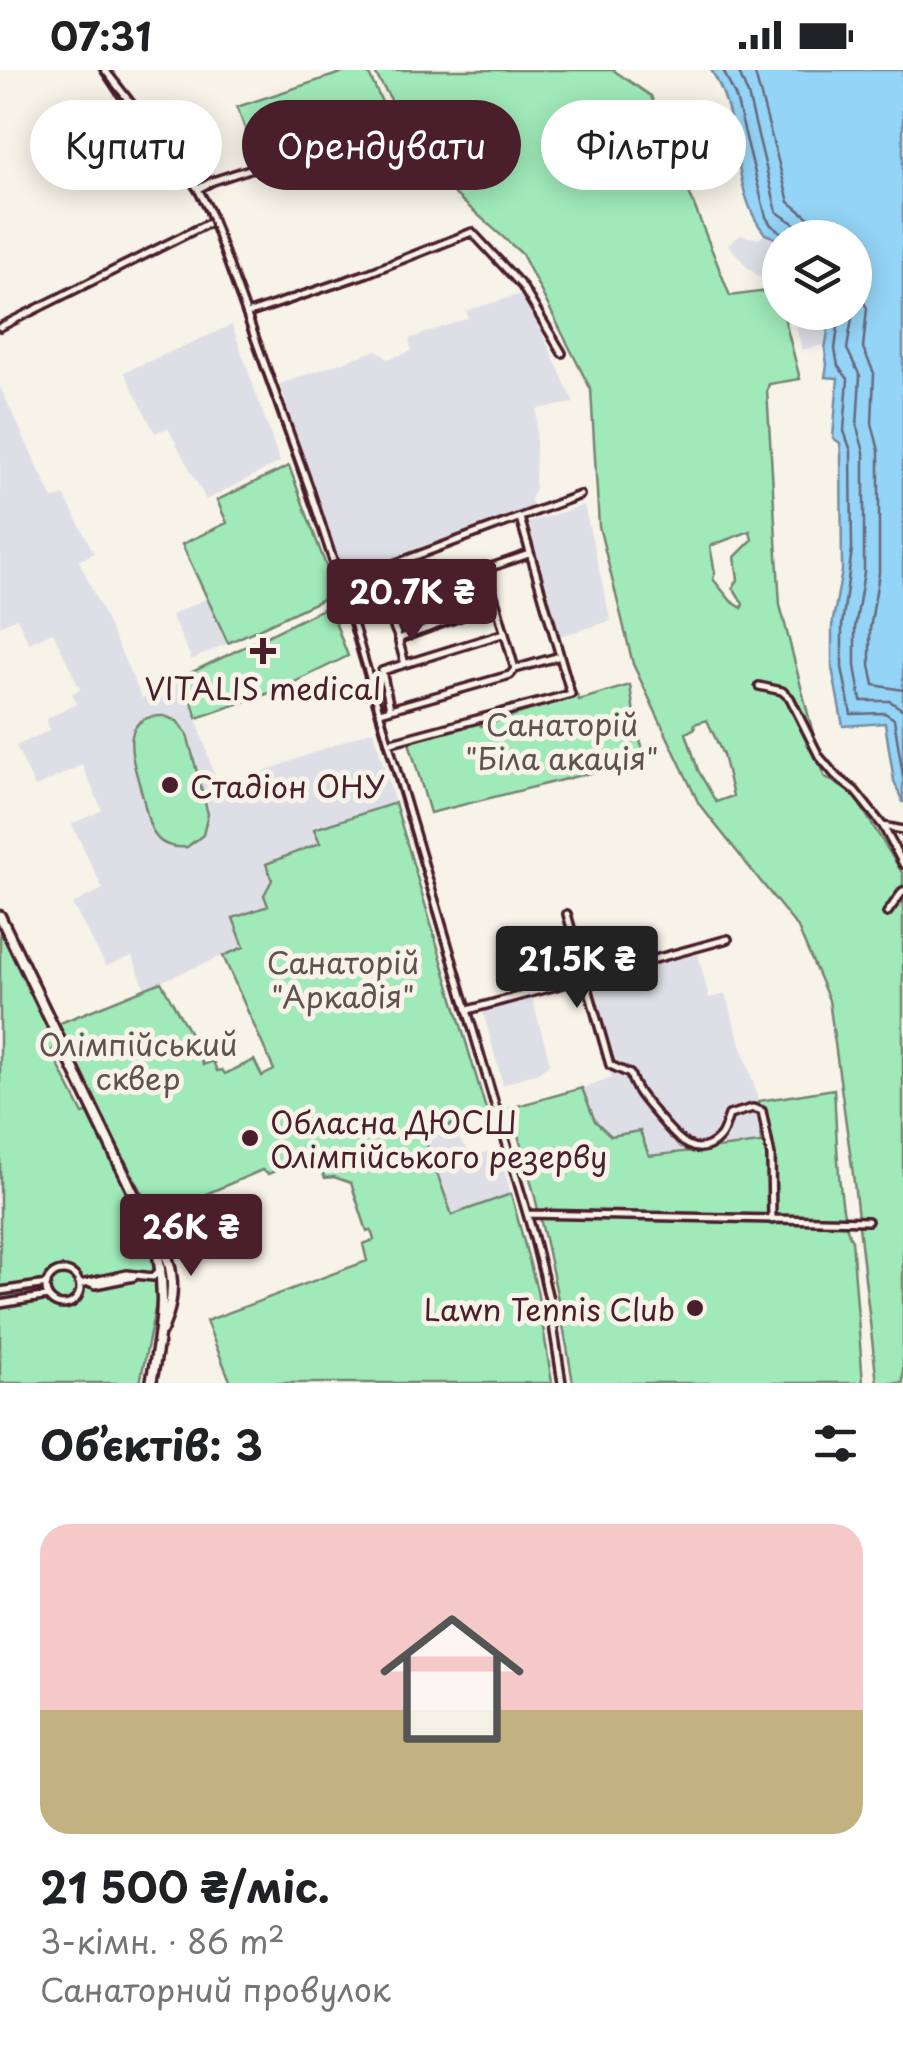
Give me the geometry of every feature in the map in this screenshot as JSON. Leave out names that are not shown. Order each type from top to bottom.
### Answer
[{"type":"main road","points":[[0,916],[153,1234],[163,1274],[160,1334],[151,1383]]},
{"type":"street","points":[[104,70],[128,100]]},
{"type":"street","points":[[198,190],[214,221],[352,616],[527,1214],[549,1299],[562,1383]]},
{"type":"street","points":[[0,327],[214,221]]},
{"type":"street","points":[[247,314],[472,232],[522,286],[562,353]]},
{"type":"street","points":[[340,584],[580,496]]},
{"type":"street","points":[[388,743],[571,694],[520,518]]},
{"type":"street","points":[[352,616],[529,554]]},
{"type":"street","points":[[486,568],[516,668]]},
{"type":"street","points":[[385,604],[405,664]]},
{"type":"street","points":[[399,639],[496,604]]},
{"type":"street","points":[[390,710],[382,671],[505,633]]},
{"type":"street","points":[[380,712],[510,675],[516,668],[560,656]]},
{"type":"street","points":[[760,686],[782,691],[790,698],[819,756],[883,826],[903,864]]},
{"type":"street","points":[[883,826],[903,830]]},
{"type":"street","points":[[887,913],[903,891]]},
{"type":"street","points":[[567,914],[610,1066],[626,1072],[672,1136],[693,1146],[720,1138],[729,1115],[754,1108],[762,1111],[771,1156],[772,1220]]},
{"type":"street","points":[[468,1010],[728,939]]},
{"type":"street","points":[[527,1214],[868,1221]]},
{"type":"street","points":[[0,1304],[48,1296],[59,1304],[71,1303],[80,1293],[80,1284],[65,1271],[54,1274],[47,1284],[48,1296]]},
{"type":"street","points":[[80,1284],[139,1275],[152,1277],[156,1272]]},
{"type":"street","points":[[0,1292],[47,1284]]},
{"type":"shaded area","points":[[741,235],[762,236],[762,279],[728,244]]},
{"type":"shaded area","points":[[524,293],[574,403],[537,409],[535,487],[531,500],[535,512],[342,582],[280,384],[377,350],[388,359],[412,351],[409,339],[468,318],[466,311]]},
{"type":"shaded area","points":[[232,325],[280,462],[206,500],[168,428],[155,433],[124,372]]},
{"type":"shaded area","points":[[797,330],[863,330],[866,336],[802,350]]},
{"type":"shaded area","points":[[0,387],[53,499],[64,495],[94,553],[79,561],[142,698],[184,676],[218,789],[373,730],[395,803],[314,830],[320,843],[266,864],[272,880],[265,895],[268,906],[233,918],[244,947],[145,988],[132,956],[106,966],[72,904],[103,889],[72,824],[102,810],[82,765],[35,787],[16,746],[50,730],[46,719],[77,704],[72,693],[80,689],[53,632],[29,643],[17,618],[0,626]]},
{"type":"shaded area","points":[[584,505],[611,621],[557,637],[525,524]]},
{"type":"shaded area","points":[[207,598],[228,643],[192,660],[171,615]]},
{"type":"shaded area","points":[[698,954],[709,998],[725,994],[759,1101],[762,1143],[648,1156],[640,1131],[611,1136],[595,1121],[582,1088],[612,1078],[581,983]]},
{"type":"shaded area","points":[[532,998],[550,1063],[538,1072],[503,1085],[483,1012]]},
{"type":"shaded area","points":[[454,1124],[461,1142],[473,1156],[498,1149],[511,1194],[452,1216],[423,1134]]},
{"type":"green space","points":[[350,70],[367,70],[381,100],[258,100]]},
{"type":"green space","points":[[373,70],[613,70],[653,100],[541,100],[541,190],[688,190],[730,296],[762,292],[762,330],[787,330],[800,379],[769,384],[767,390],[780,605],[824,776],[854,795],[903,874],[903,1383],[877,1383],[829,1000],[798,928],[699,804],[633,664],[599,526],[591,390],[522,254],[450,190],[521,190],[521,100],[391,100]],"holes":[[[750,531],[752,540],[735,557],[738,580],[733,587],[742,608],[713,579],[710,546]],[[707,720],[723,755],[733,796],[716,802],[698,770],[686,733],[695,728],[694,724]]]},
{"type":"green space","points":[[289,466],[336,593],[228,643],[182,544],[227,523],[217,500]]},
{"type":"green space","points":[[329,606],[348,656],[278,690],[197,718],[184,676]]},
{"type":"green space","name":"Санаторій \"Біла акація\"","points":[[630,685],[636,728],[646,759],[430,813],[409,742],[479,721],[481,726],[577,695],[579,700]]},
{"type":"green space","name":"Стадіон ОНУ","points":[[164,716],[177,721],[187,734],[208,814],[203,835],[187,847],[168,845],[155,834],[132,756],[133,732],[138,723]]},
{"type":"green space","points":[[395,803],[487,1113],[423,1134],[452,1215],[511,1194],[537,1290],[552,1383],[231,1383],[206,1321],[367,1261],[363,1244],[374,1240],[371,1230],[367,1231],[351,1183],[325,1178],[313,1154],[268,1174],[262,1170],[155,1216],[53,1026],[161,982],[197,1046],[203,1065],[213,1061],[217,1071],[225,1074],[254,1060],[262,1076],[274,1070],[223,956],[244,947],[233,918],[268,906],[264,895],[272,880],[266,864],[320,843],[314,829]]},
{"type":"green space","points":[[0,919],[60,1045],[51,1051],[83,1114],[90,1112],[162,1274],[140,1383],[0,1383]]},
{"type":"green space","points":[[582,1088],[595,1121],[611,1136],[640,1131],[649,1156],[761,1143],[759,1101],[834,1089],[841,1192],[852,1240],[863,1383],[573,1383],[546,1244],[510,1108]]},
{"type":"water","points":[[711,70],[903,70],[903,803],[894,781],[885,723],[843,726],[832,668],[832,626],[842,571],[841,452],[840,443],[833,438],[838,378],[825,377],[825,349],[828,330],[872,330],[872,220],[762,220],[762,229],[745,190],[746,100],[725,100]]},
{"type":"tram line","points":[[99,70],[123,106],[192,189],[206,213],[347,612],[540,1274],[558,1383]]},
{"type":"place","name":"VITALIS medical","points":[[263,651]]},
{"type":"place","name":"Стадіон ОНУ","points":[[170,785]]},
{"type":"place","name":"Обласна ДЮСШ Олімпійського резерву","points":[[250,1138]]},
{"type":"place","name":"Lawn Tennis Club","points":[[695,1308]]},
{"type":"park label","name":"Санаторій \"Аркадія\"","points":[[343,978]]},
{"type":"park label","name":"Олімпійський сквер","points":[[138,1060]]}]
